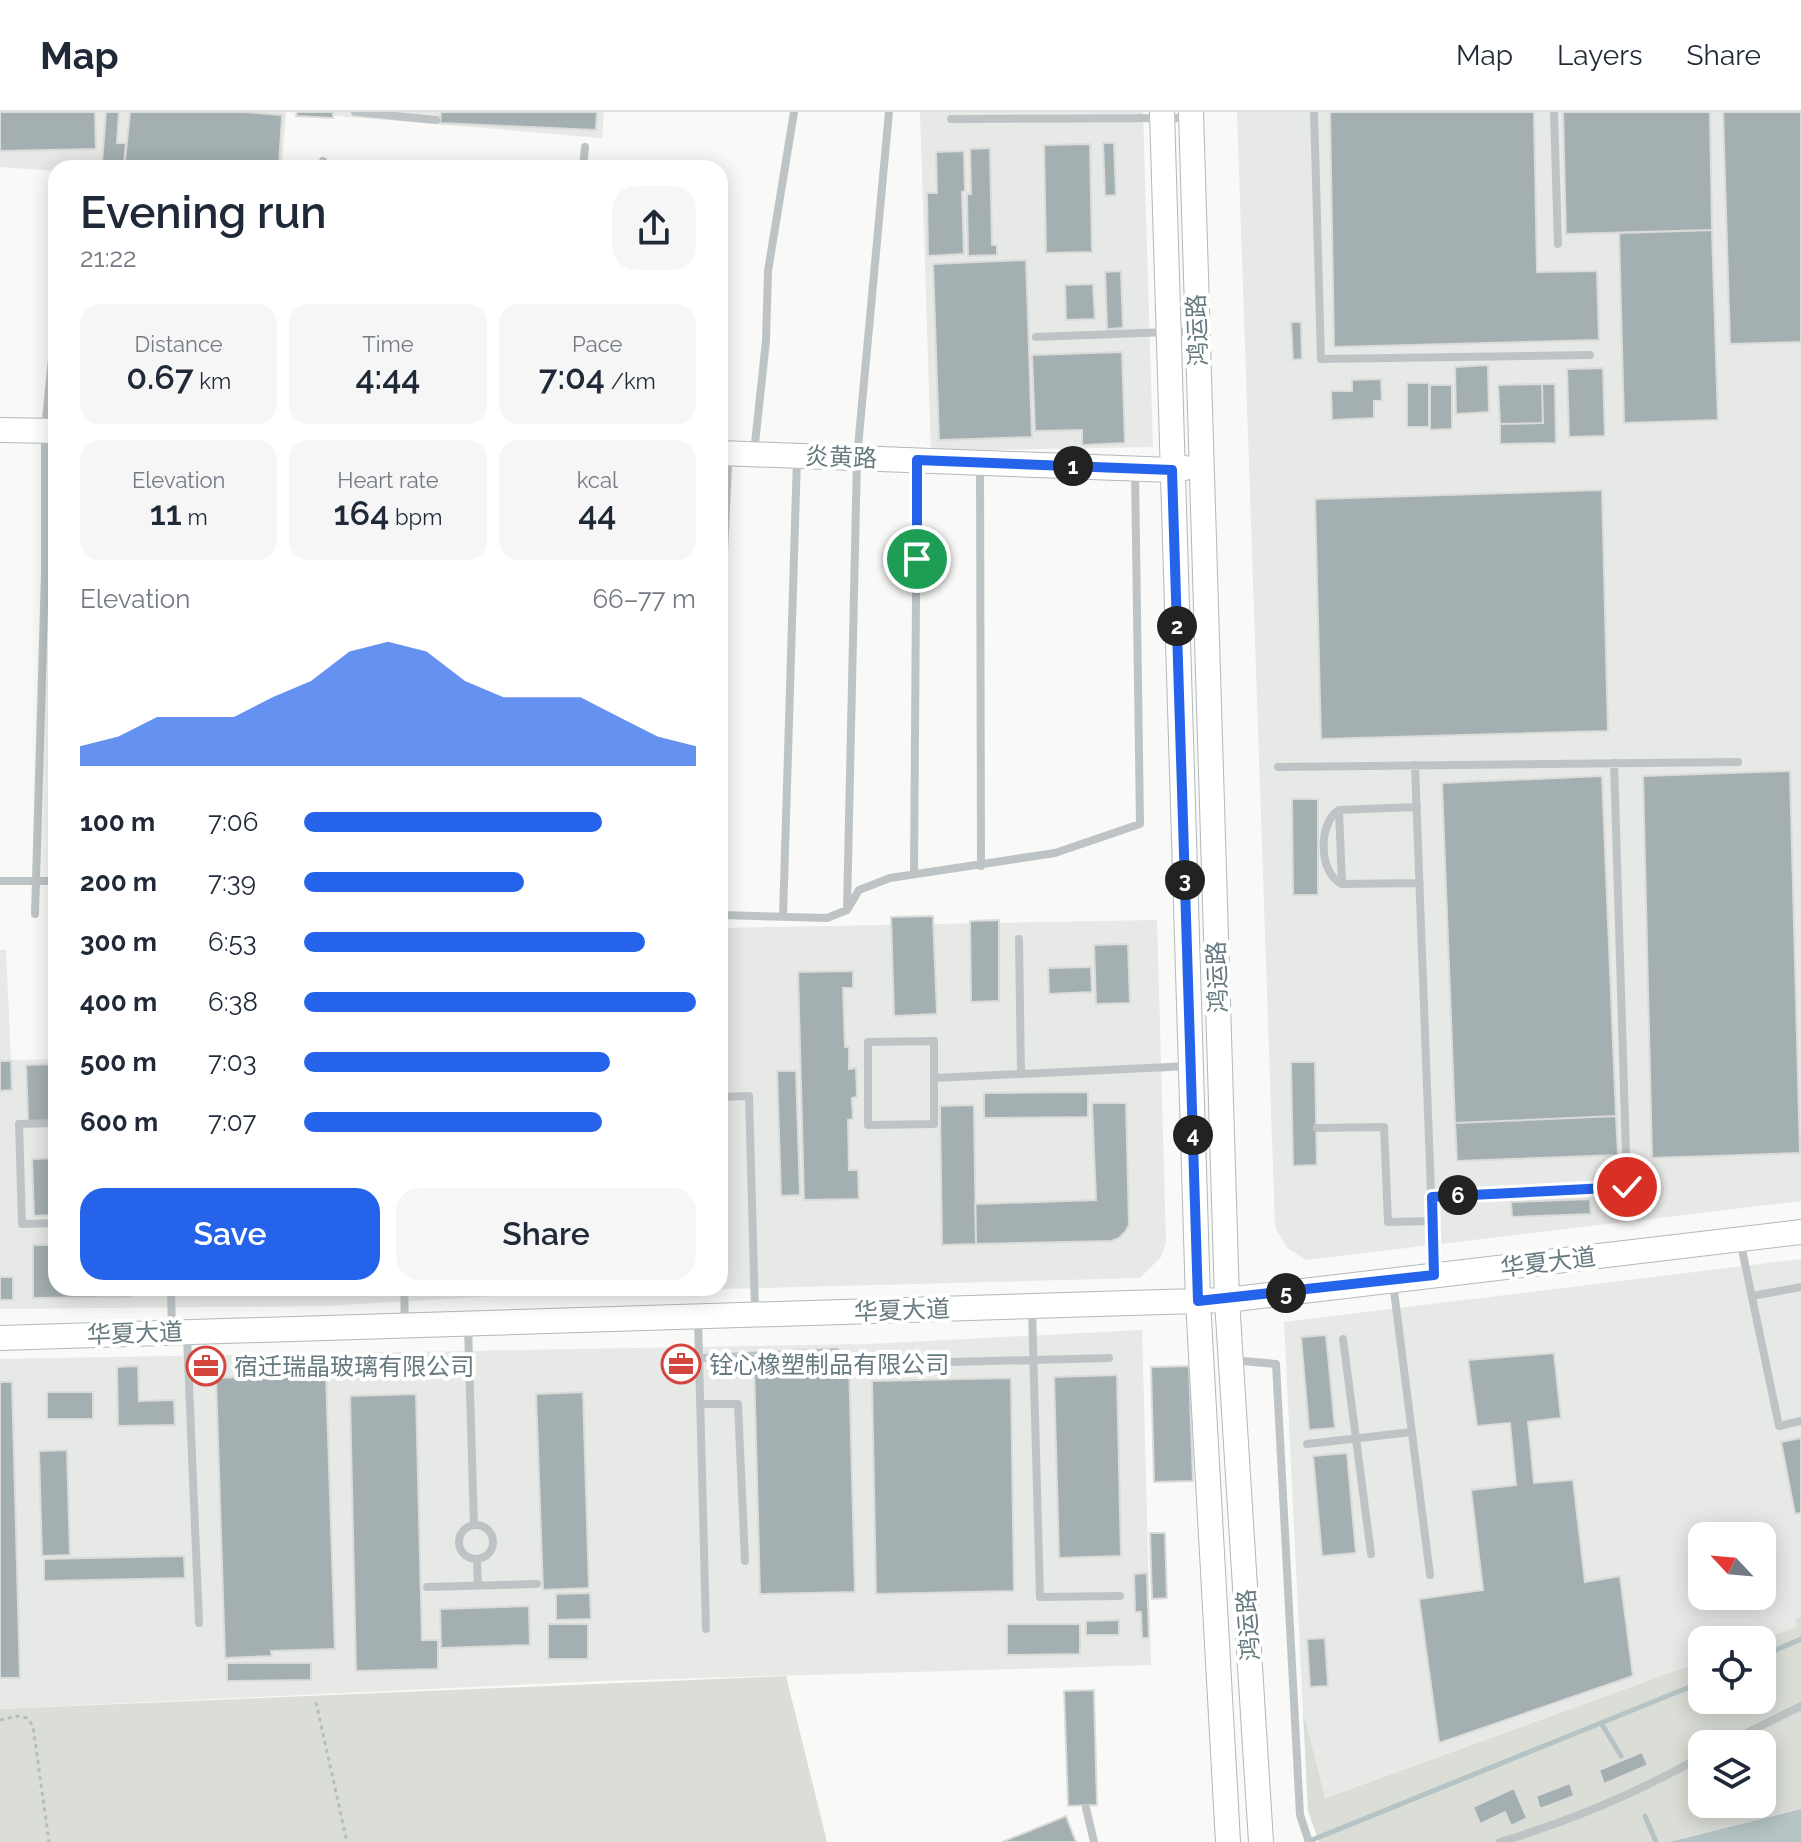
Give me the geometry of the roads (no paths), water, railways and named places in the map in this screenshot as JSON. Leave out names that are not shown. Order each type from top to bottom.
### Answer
[{"type":"street","name":"鸿运路","points":[[1162,115],[1198,1301],[1228,1842]]},
{"type":"street","name":"鸿运路","points":[[1191,115],[1227,1300],[1261,1842]]},
{"type":"street","points":[[0,430],[48,431]]},
{"type":"street","name":"炎黄路","points":[[728,457],[754,454],[797,455],[1172,470],[1201,464]]},
{"type":"street","name":"华夏大道","points":[[0,1338],[1227,1300],[1801,1232]]},
{"type":"lane","points":[[355,112],[436,120]]},
{"type":"lane","points":[[754,454],[766,341],[768,271],[794,112]]},
{"type":"lane","points":[[847,910],[857,458],[889,112]]},
{"type":"lane","points":[[1314,112],[1321,359],[1590,355]]},
{"type":"lane","points":[[1554,112],[1558,244]]},
{"type":"lane","points":[[951,119],[1191,115]]},
{"type":"lane","points":[[584,160],[585,147]]},
{"type":"lane","points":[[1036,337],[1197,331]]},
{"type":"lane","points":[[783,917],[797,455]]},
{"type":"lane","points":[[914,873],[917,460]]},
{"type":"lane","points":[[980,463],[981,866]]},
{"type":"lane","points":[[728,915],[827,918],[847,910],[859,890],[890,878],[1055,853],[1140,824],[1135,469]]},
{"type":"lane","points":[[35,914],[48,488]]},
{"type":"lane","points":[[1278,767],[1738,762]]},
{"type":"lane","points":[[1432,1197],[1627,1187],[1614,763]]},
{"type":"lane","points":[[1415,765],[1434,1275]]},
{"type":"lane","points":[[1417,807],[1339,810],[1330,815],[1325,828],[1326,868],[1333,880],[1342,884],[1420,883]]},
{"type":"lane","points":[[1339,810],[1342,884]]},
{"type":"lane","points":[[0,881],[48,881]]},
{"type":"lane","points":[[1019,939],[1021,1074]]},
{"type":"lane","points":[[934,1041],[934,1078],[934,1124],[868,1125],[868,1042],[934,1041]]},
{"type":"lane","points":[[934,1078],[1191,1066]]},
{"type":"lane","points":[[728,1097],[749,1096],[755,1315]]},
{"type":"lane","points":[[48,1123],[19,1124],[22,1224],[48,1223]]},
{"type":"lane","points":[[1317,1128],[1384,1127],[1388,1222],[1432,1221]]},
{"type":"lane","points":[[1740,1239],[1779,1426],[1801,1421]]},
{"type":"lane","points":[[1393,1280],[1430,1575]]},
{"type":"lane","points":[[1752,1296],[1801,1287]]},
{"type":"lane","points":[[172,1296],[179,1332],[199,1623]]},
{"type":"lane","points":[[404,1296],[405,1325]]},
{"type":"lane","points":[[1032,1306],[1040,1597],[1120,1596]]},
{"type":"lane","points":[[698,1316],[706,1629]]},
{"type":"lane","points":[[468,1323],[474,1525]]},
{"type":"lane","points":[[1343,1339],[1371,1554]]},
{"type":"lane","points":[[699,1358],[836,1352]]},
{"type":"lane","points":[[877,1364],[1109,1358]]},
{"type":"lane","points":[[1231,1360],[1276,1364],[1300,1815],[1309,1842]]},
{"type":"lane","points":[[700,1404],[738,1404],[745,1561]]},
{"type":"lane","points":[[1307,1444],[1412,1432]]},
{"type":"lane","points":[[474,1525],[487,1529],[493,1539],[488,1556],[477,1560],[466,1557],[459,1542],[462,1532],[474,1525]]},
{"type":"lane","points":[[477,1560],[478,1585]]},
{"type":"lane","points":[[427,1587],[537,1584]]},
{"type":"lane","points":[[1752,1730],[1801,1706]]},
{"type":"lane","points":[[1500,1842],[1579,1816],[1688,1764]]},
{"type":"lane","points":[[1086,1808],[1094,1842]]},
{"type":"waterway","points":[[1776,1650],[1801,1639]]},
{"type":"waterway","points":[[1307,1842],[1688,1688]]},
{"type":"waterway","points":[[1601,1723],[1621,1756]]},
{"type":"waterway","points":[[1645,1816],[1656,1842]]},
{"type":"place","name":"铨心橡塑制品有限公司","points":[[681,1364]]},
{"type":"place","name":"宿迁瑞晶玻璃有限公司","points":[[206,1366]]}]
